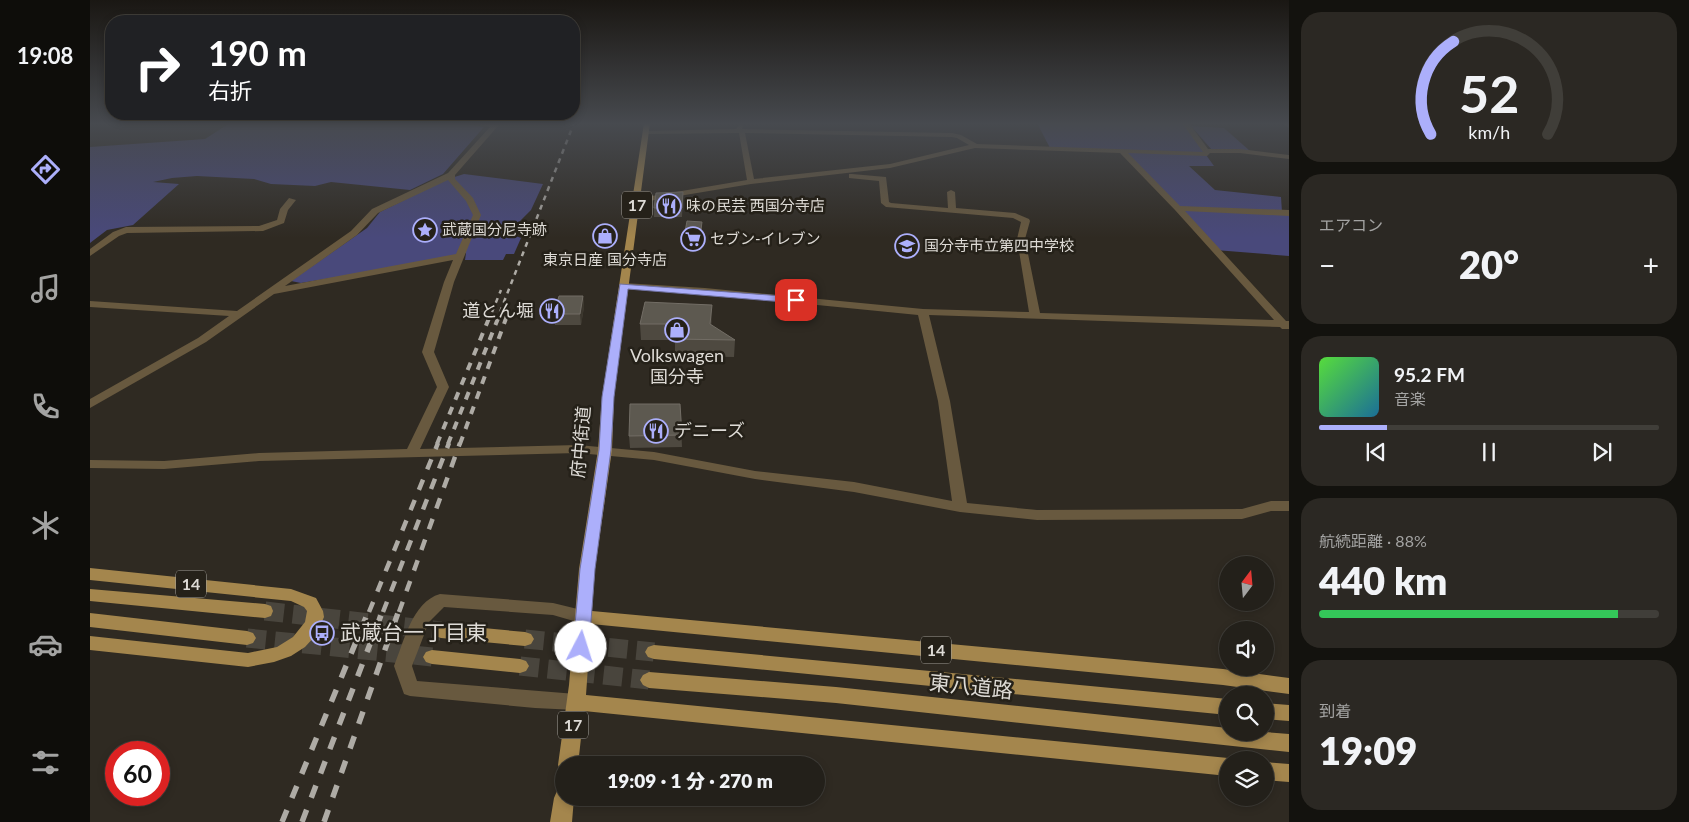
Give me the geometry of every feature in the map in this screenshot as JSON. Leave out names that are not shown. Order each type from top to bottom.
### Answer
[{"type":"main road","name":"府中街道","points":[[569,756],[576,702],[587,569],[605,450],[608,397],[642,161]]},
{"type":"main road","name":"14","points":[[90,574],[291,594],[305,599],[315,609],[314,619],[310,628],[303,638],[290,649],[248,660],[90,643]]},
{"type":"main road","name":"14","points":[[90,595],[265,611]]},
{"type":"main road","name":"14","points":[[584,617],[1213,676],[1289,686]]},
{"type":"main road","points":[[90,620],[247,638]]},
{"type":"main road","points":[[441,631],[524,639]]},
{"type":"main road","name":"東八道路","points":[[654,652],[1219,706]]},
{"type":"main road","points":[[432,657],[520,666]]},
{"type":"main road","name":"東八道路","points":[[649,680],[836,695],[1289,743]]},
{"type":"main road","points":[[576,702],[1219,766]]},
{"type":"main road","points":[[1274,712],[1289,713]]},
{"type":"main road","points":[[1274,772],[1289,773]]},
{"type":"main road","points":[[561,822],[563,806]]},
{"type":"street","points":[[90,404],[202,340],[354,233],[375,211],[450,175],[463,161]]},
{"type":"street","points":[[747,161],[751,182]]},
{"type":"street","points":[[637,201],[751,182],[890,166],[910,161]]},
{"type":"street","points":[[1132,161],[1287,326]]},
{"type":"street","points":[[823,174],[882,179],[884,203],[890,205],[1015,216],[1026,221],[1021,239],[1035,315]]},
{"type":"street","points":[[412,452],[443,387],[428,352],[449,282],[471,234],[477,212],[450,175]]},
{"type":"street","points":[[951,192],[952,210]]},
{"type":"street","points":[[90,254],[116,234],[126,230],[260,229],[281,221],[284,209],[292,200]]},
{"type":"street","points":[[1178,208],[1289,213]]},
{"type":"street","points":[[273,291],[461,256]]},
{"type":"street","points":[[624,286],[704,291],[923,312],[1287,326]]},
{"type":"street","points":[[90,304],[240,314]]},
{"type":"street","points":[[923,312],[944,400],[960,507]]},
{"type":"street","points":[[90,464],[164,465],[259,457],[578,449],[654,456],[755,475],[854,487],[960,507],[1037,515],[1242,514],[1271,506],[1289,506]]},
{"type":"street","points":[[576,702],[410,688],[403,666],[422,618],[440,600],[554,609],[584,617]]},
{"type":"shaded area","points":[[90,161],[454,161],[443,174],[410,190],[331,182],[315,186],[271,184],[254,179],[197,176],[153,182],[179,184],[133,225],[107,230],[90,243]]},
{"type":"shaded area","points":[[1132,161],[1211,161],[1214,166],[1189,166],[1215,190],[1281,197],[1282,212],[1289,213],[1289,256],[1215,250]]},
{"type":"shaded area","points":[[464,174],[543,184],[531,210],[508,233],[521,238],[514,254],[506,254],[503,260],[465,260],[466,253],[301,283],[291,281],[367,228],[380,212],[445,180]]},
{"type":"building","points":[[683,192],[682,208],[654,208],[656,193]]},
{"type":"building","points":[[687,221],[702,222],[700,237],[684,237]]},
{"type":"building","points":[[559,296],[583,296],[580,314],[554,314]]},
{"type":"building","points":[[645,302],[712,305],[710,324],[735,340],[675,339],[676,324],[640,324]]},
{"type":"building","name":"デニーズ","points":[[630,404],[680,404],[682,435],[629,436]]},
{"type":"tunnel","points":[[270,612],[265,611],[441,631]]},
{"type":"tunnel","points":[[247,638],[432,657]]},
{"type":"tunnel","points":[[525,639],[654,652]]},
{"type":"tunnel","points":[[520,666],[649,680]]},
{"type":"railway","points":[[500,312],[559,161]]},
{"type":"railway","points":[[492,312],[501,290]]},
{"type":"railway","points":[[437,444],[492,311]]},
{"type":"railway","points":[[448,444],[501,311]]},
{"type":"railway","points":[[460,444],[508,313]]},
{"type":"railway","points":[[369,612],[438,443]]},
{"type":"railway","points":[[383,612],[449,443]]},
{"type":"railway","points":[[399,612],[460,443]]},
{"type":"railway","points":[[282,822],[369,610]]},
{"type":"railway","points":[[302,822],[383,610]]},
{"type":"railway","points":[[324,822],[399,610]]},
{"type":"place","name":"味の民芸 西国分寺店","points":[[669,206]]},
{"type":"place","name":"武蔵国分尼寺跡","points":[[425,230]]},
{"type":"place","name":"東京日産 国分寺店","points":[[605,236]]},
{"type":"place","name":"セブン-イレブン","points":[[693,239]]},
{"type":"place","name":"国分寺市立第四中学校","points":[[907,246]]},
{"type":"place","name":"道とん堀","points":[[552,311]]},
{"type":"place","name":"Volkswagen 国分寺","points":[[677,330]]},
{"type":"place","name":"デニーズ","points":[[656,431]]},
{"type":"place","name":"武蔵台一丁目東","points":[[322,633]]},
{"type":"route","points":[[581,647],[587,569],[605,450],[608,397],[624,286],[704,291],[796,300]]}]
